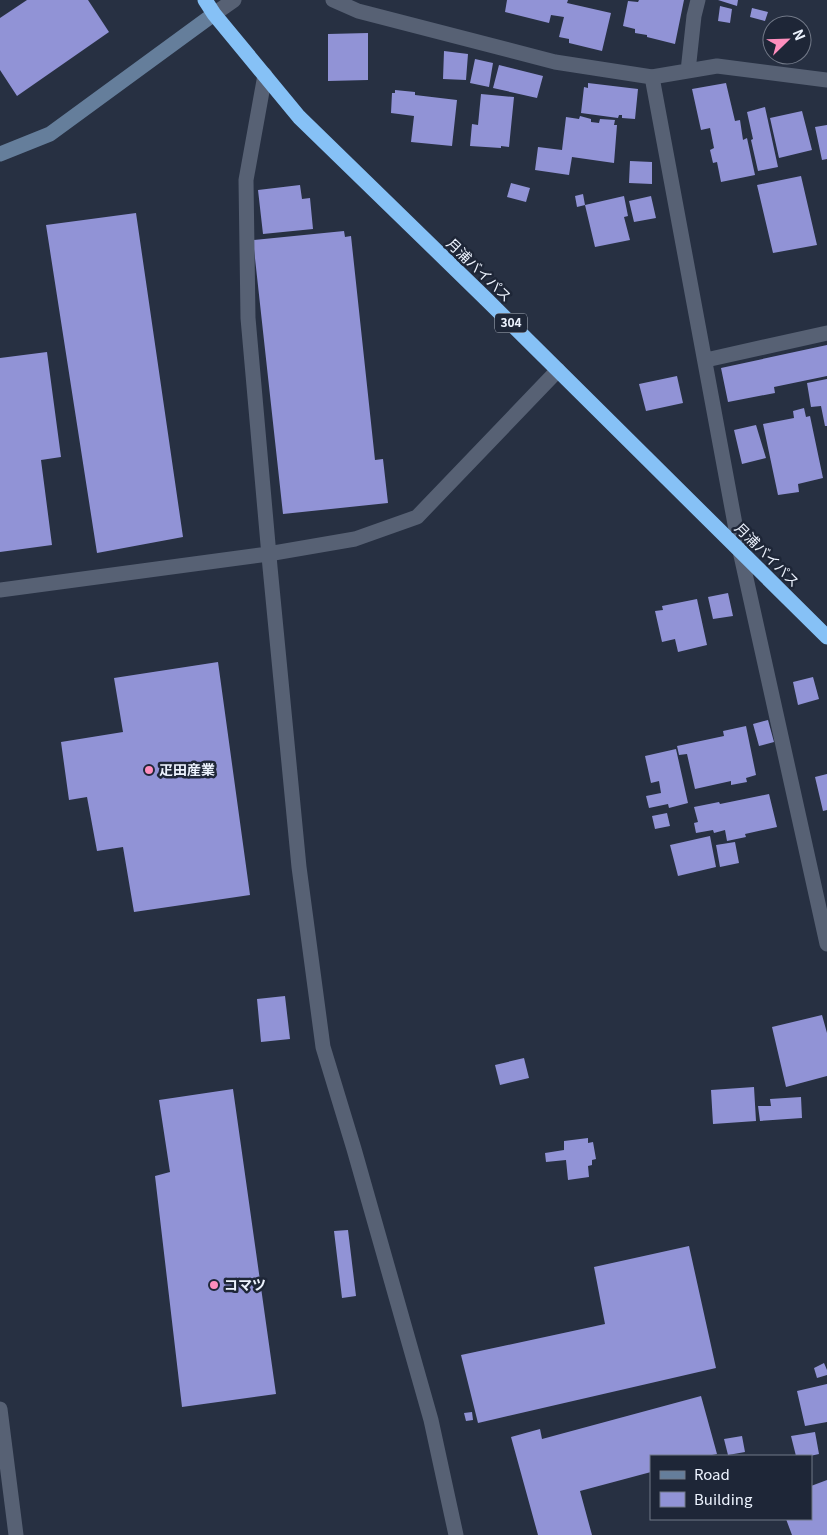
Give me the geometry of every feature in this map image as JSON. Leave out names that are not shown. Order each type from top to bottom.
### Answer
[{"type":"highway","name":"月浦バイパス","points":[[205,0],[214,14],[299,117],[827,637]]},
{"type":"street","points":[[0,154],[50,134],[234,0]]},
{"type":"street","points":[[333,0],[358,12],[555,62],[652,77],[717,66],[827,80]]},
{"type":"street","points":[[688,71],[694,16],[698,0]]},
{"type":"street","points":[[265,76],[246,180],[248,318],[268,554],[299,867],[323,1047],[431,1420],[456,1535]]},
{"type":"street","points":[[652,77],[740,551],[827,944]]},
{"type":"street","points":[[706,360],[827,333]]},
{"type":"street","points":[[0,590],[268,554],[355,539],[417,518],[558,370]]},
{"type":"street","points":[[0,1409],[16,1535]]},
{"type":"building","points":[[27,0],[88,0],[109,32],[17,96],[0,70],[0,18]]},
{"type":"building","points":[[507,0],[568,0],[567,3],[611,13],[602,51],[569,43],[569,39],[559,37],[564,17],[551,15],[549,23],[505,12]]},
{"type":"building","points":[[639,0],[684,0],[675,44],[635,33],[635,29],[623,26],[628,1],[638,2]]},
{"type":"building","points":[[718,0],[738,0],[737,6]]},
{"type":"building","points":[[720,6],[732,9],[730,23],[718,21]]},
{"type":"building","points":[[752,8],[768,12],[767,15],[762,15],[762,20],[750,17]]},
{"type":"building","points":[[368,33],[368,80],[328,81],[328,34]]},
{"type":"building","points":[[444,51],[468,54],[466,80],[443,79]]},
{"type":"building","points":[[475,59],[493,63],[489,87],[470,83]]},
{"type":"building","points":[[499,65],[543,76],[537,98],[493,88]]},
{"type":"building","points":[[588,83],[638,89],[635,119],[622,118],[622,115],[619,115],[618,118],[581,113],[584,87],[588,88]]},
{"type":"building","points":[[726,83],[735,121],[740,120],[743,140],[747,138],[755,175],[721,182],[717,162],[713,163],[710,150],[714,148],[710,128],[701,130],[692,89]]},
{"type":"building","points":[[395,90],[415,92],[415,95],[457,100],[452,146],[411,142],[414,116],[391,113],[392,93],[395,93]]},
{"type":"building","points":[[481,94],[514,97],[509,147],[470,146],[472,124],[478,125]]},
{"type":"building","points":[[765,107],[778,167],[758,171],[747,112]]},
{"type":"building","points":[[802,111],[812,150],[779,158],[770,118]]},
{"type":"building","points":[[580,116],[591,119],[591,122],[599,123],[600,119],[615,120],[614,125],[617,125],[614,163],[572,157],[569,175],[535,170],[538,147],[562,150],[566,117],[579,119]]},
{"type":"building","points":[[827,125],[827,159],[822,160],[815,127]]},
{"type":"building","points":[[630,161],[652,162],[652,184],[629,183]]},
{"type":"building","points":[[801,176],[817,245],[773,253],[757,185]]},
{"type":"building","points":[[511,183],[530,188],[526,202],[507,197]]},
{"type":"building","points":[[300,185],[302,199],[310,198],[313,229],[263,234],[258,190]]},
{"type":"building","points":[[583,194],[585,205],[577,207],[575,196]]},
{"type":"building","points":[[624,196],[628,216],[624,217],[630,240],[595,247],[585,205]]},
{"type":"building","points":[[651,196],[656,218],[634,222],[629,201]]},
{"type":"building","points":[[136,213],[183,537],[97,553],[46,225]]},
{"type":"building","points":[[344,231],[345,237],[351,236],[375,460],[383,459],[388,503],[283,514],[253,240]]},
{"type":"building","points":[[827,345],[827,376],[774,387],[775,393],[728,402],[721,368]]},
{"type":"building","points":[[47,352],[61,457],[41,460],[52,545],[0,552],[0,358]]},
{"type":"building","points":[[677,376],[683,403],[646,411],[639,384]]},
{"type":"building","points":[[827,379],[827,426],[825,426],[821,406],[811,407],[807,383]]},
{"type":"building","points":[[804,408],[806,417],[810,416],[823,478],[798,484],[799,492],[778,495],[763,424],[794,418],[793,411]]},
{"type":"building","points":[[756,425],[766,458],[742,464],[734,430]]},
{"type":"building","points":[[728,593],[733,616],[713,619],[708,597]]},
{"type":"building","points":[[697,599],[707,645],[678,652],[675,639],[662,642],[655,611],[663,610],[662,606]]},
{"type":"building","name":"疋田産業","points":[[218,662],[250,895],[134,912],[123,847],[97,851],[87,797],[69,800],[61,742],[123,732],[114,678]]},
{"type":"building","points":[[813,677],[819,699],[798,705],[793,682]]},
{"type":"building","points":[[768,720],[774,742],[759,746],[753,724]]},
{"type":"building","points":[[746,726],[756,775],[746,778],[747,782],[731,785],[731,781],[695,789],[687,754],[679,755],[677,746],[724,736],[723,731]]},
{"type":"building","points":[[676,749],[688,803],[669,808],[668,804],[649,808],[646,796],[661,793],[659,781],[651,783],[645,756]]},
{"type":"building","points":[[827,774],[827,810],[823,811],[815,777]]},
{"type":"building","points":[[769,794],[777,827],[745,834],[746,837],[727,841],[725,830],[714,833],[713,830],[696,833],[694,823],[698,822],[694,807]]},
{"type":"building","points":[[667,813],[670,826],[655,829],[652,816]]},
{"type":"building","points":[[710,836],[716,867],[678,876],[670,845]]},
{"type":"building","points":[[735,842],[739,863],[720,867],[716,845]]},
{"type":"building","points":[[285,996],[290,1039],[261,1042],[257,999]]},
{"type":"building","points":[[822,1015],[827,1033],[827,1076],[786,1087],[772,1027]]},
{"type":"building","points":[[524,1058],[529,1078],[500,1085],[495,1065]]},
{"type":"building","points":[[754,1087],[756,1121],[713,1124],[711,1090]]},
{"type":"building","name":"コマツ","points":[[233,1089],[276,1394],[182,1407],[155,1176],[170,1172],[159,1100]]},
{"type":"building","points":[[801,1097],[802,1118],[760,1121],[758,1106],[771,1106],[770,1099]]},
{"type":"building","points":[[588,1138],[588,1143],[593,1142],[596,1159],[592,1160],[592,1165],[588,1166],[589,1177],[568,1180],[566,1160],[546,1162],[545,1153],[564,1150],[564,1141]]},
{"type":"building","points":[[348,1230],[356,1296],[342,1298],[334,1231]]},
{"type":"building","points":[[689,1246],[716,1368],[478,1423],[461,1355],[605,1324],[594,1267]]},
{"type":"building","points":[[824,1363],[827,1375],[817,1378],[814,1368]]},
{"type":"building","points":[[827,1384],[827,1422],[805,1426],[797,1391]]},
{"type":"building","points":[[701,1396],[717,1454],[650,1455],[650,1472],[580,1491],[592,1535],[538,1535],[511,1437],[540,1429],[542,1439]]},
{"type":"building","points":[[472,1412],[473,1420],[466,1421],[464,1413]]},
{"type":"building","points":[[815,1432],[819,1454],[796,1455],[791,1436]]},
{"type":"building","points":[[742,1436],[745,1452],[728,1455],[724,1439]]},
{"type":"building","points":[[827,1480],[827,1535],[792,1535],[786,1520],[812,1520],[812,1486]]},
{"type":"place","name":"疋田産業","points":[[149,770]]},
{"type":"place","name":"コマツ","points":[[214,1285]]}]
